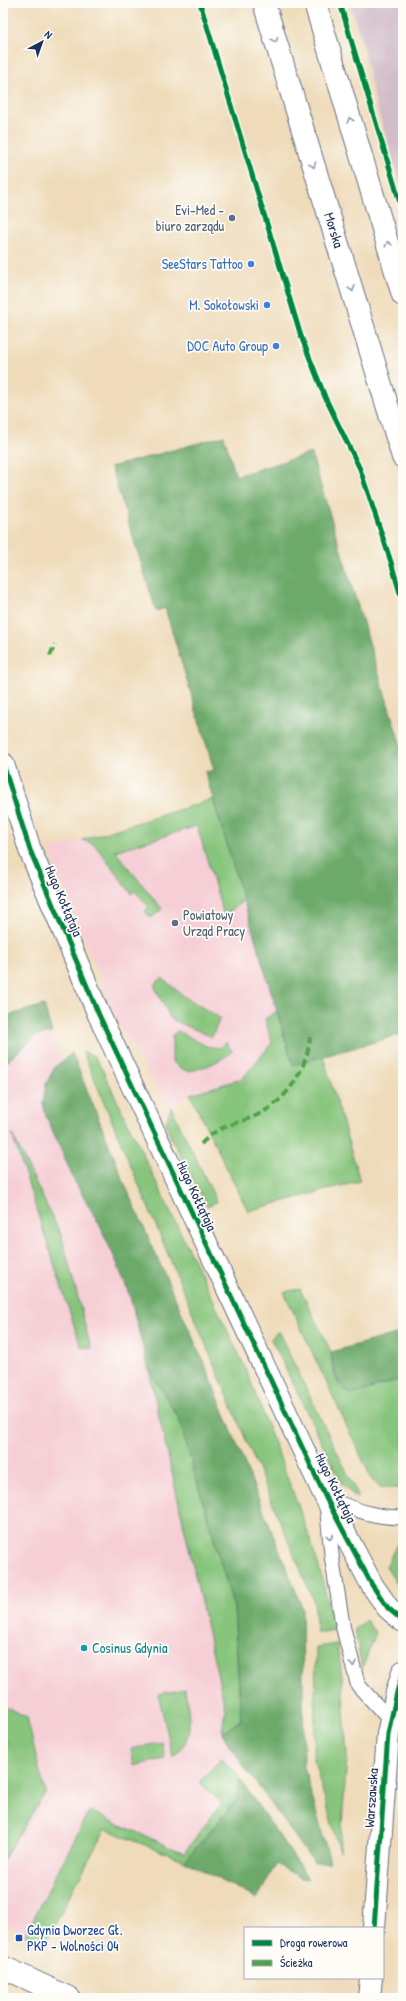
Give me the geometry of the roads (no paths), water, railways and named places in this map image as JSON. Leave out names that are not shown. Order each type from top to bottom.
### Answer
[{"type":"street","name":"Morska","points":[[264,3],[403,457]]},
{"type":"street","points":[[315,3],[403,295]]},
{"type":"street","name":"Hugo Kołłątaja","points":[[3,764],[30,850],[99,1015],[326,1498],[372,1585],[388,1608],[403,1621]]},
{"type":"street","name":"Warszawska","points":[[374,1927],[390,1720],[403,1672]]},
{"type":"street","points":[[3,1967],[69,1998]]},
{"type":"street","points":[[369,1998],[370,1979]]},
{"type":"lane","points":[[390,1720],[358,1685],[342,1620],[332,1558],[326,1498],[369,1515],[391,1518],[403,1517]]},
{"type":"place","name":"Evi-Med - biuro zarządu","points":[[232,218]]},
{"type":"place","name":"SeeStars Tattoo","points":[[251,264]]},
{"type":"place","name":"M. Sokołowski","points":[[267,305]]},
{"type":"place","name":"DOC Auto Group","points":[[276,346]]},
{"type":"place","name":"Powiatowy Urząd Pracy","points":[[175,923]]},
{"type":"place","name":"Cosinus Gdynia","points":[[84,1648]]},
{"type":"place","name":"Gdynia Dworzec Gł. PKP - Wolności 04","points":[[19,1938]]}]
